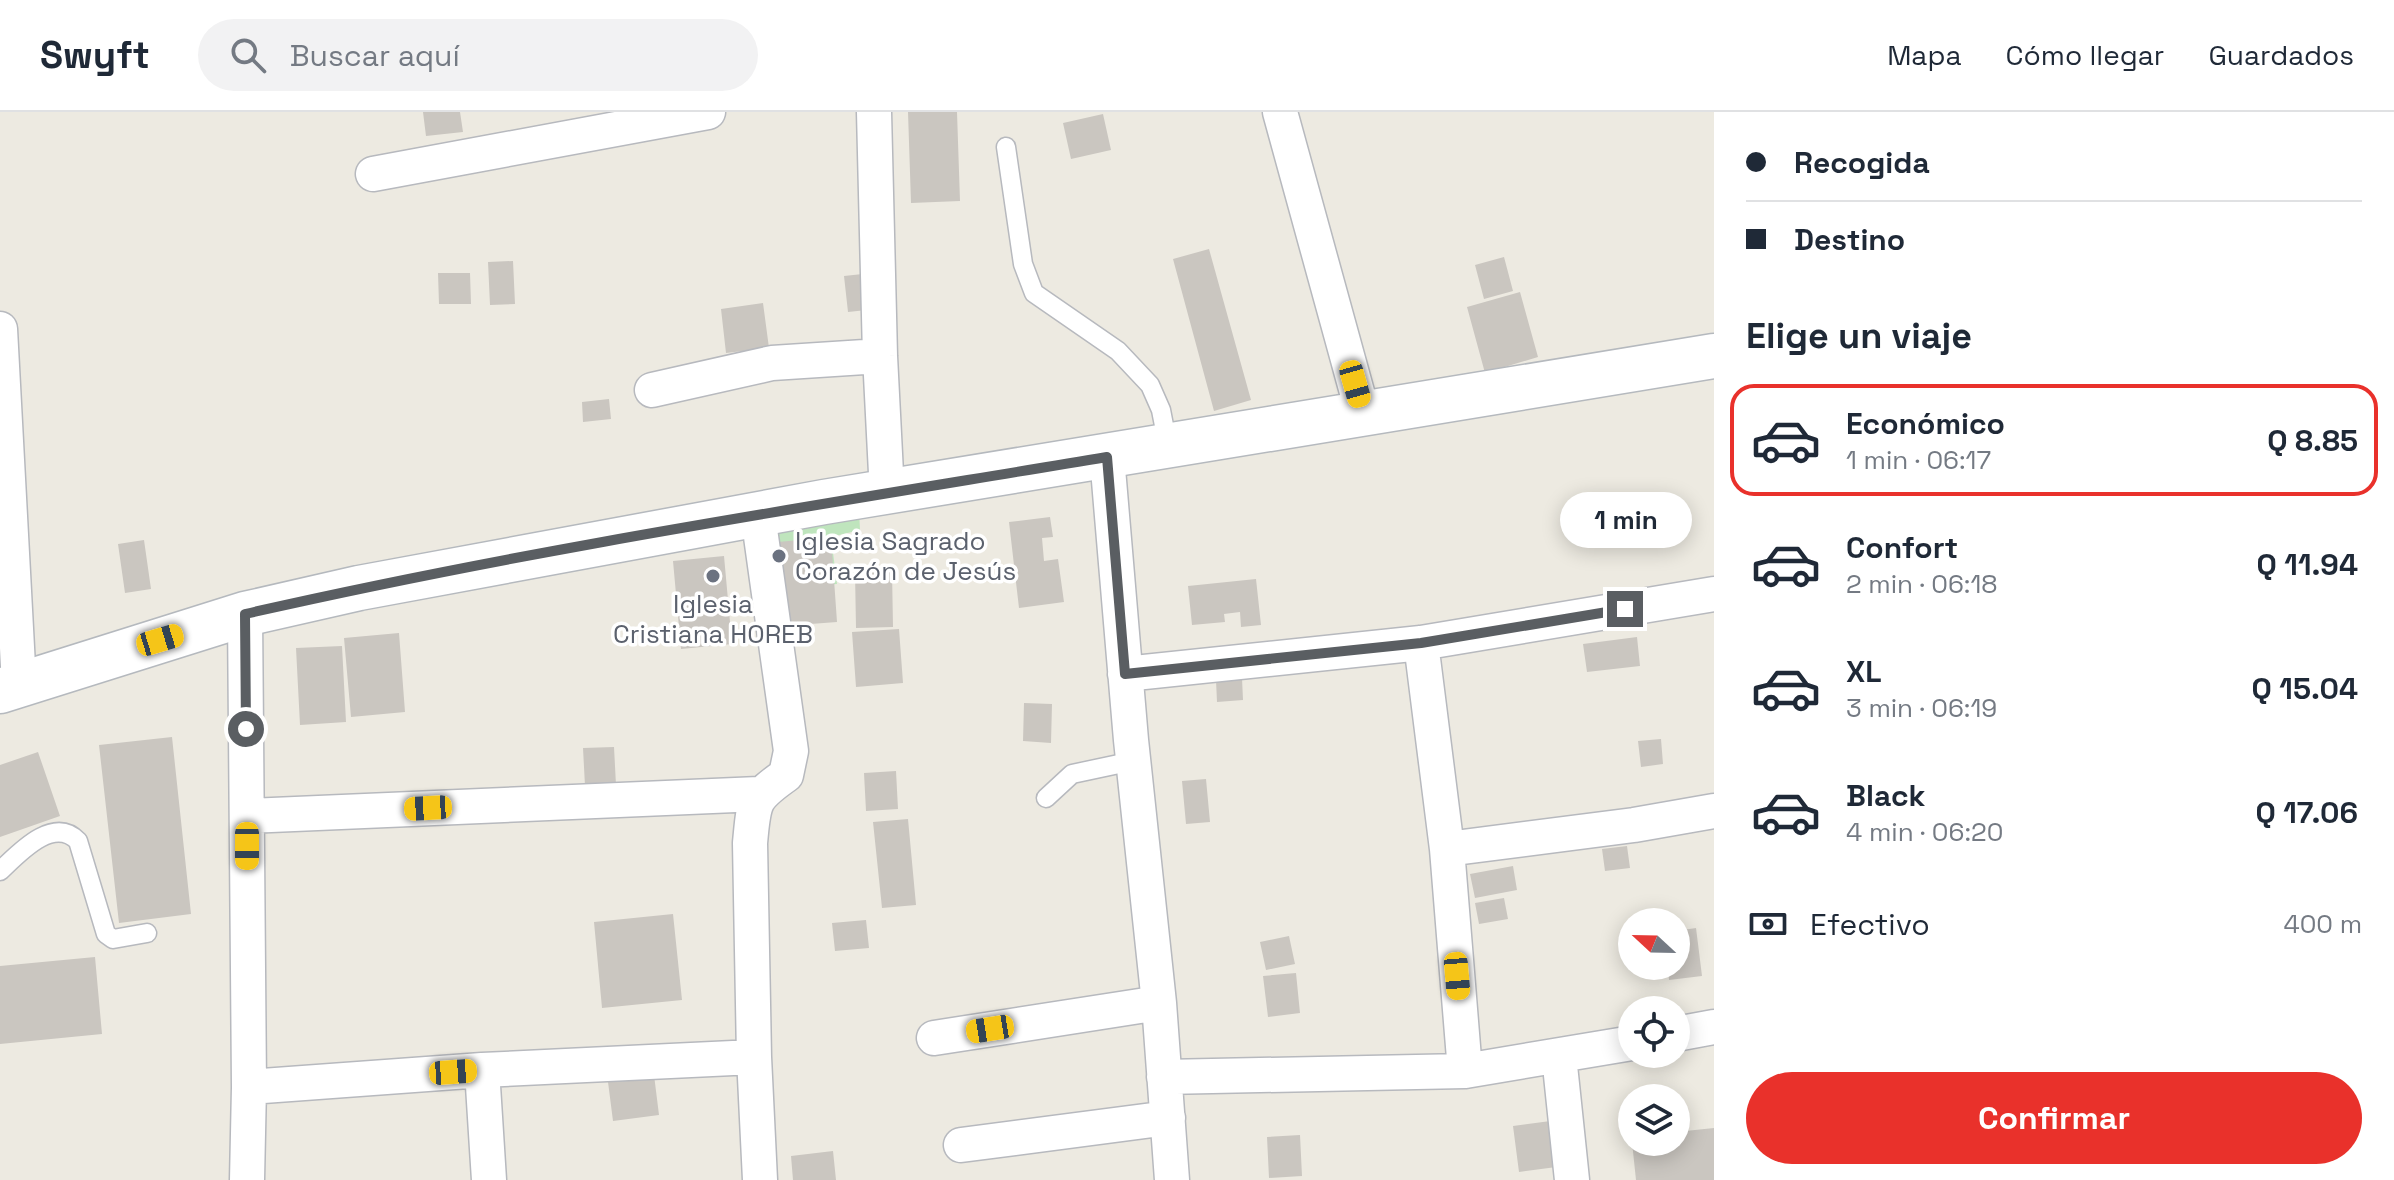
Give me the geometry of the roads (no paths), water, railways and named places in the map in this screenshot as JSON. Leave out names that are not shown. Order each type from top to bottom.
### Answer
[{"type":"street","points":[[373,174],[708,112]]},
{"type":"street","points":[[874,112],[887,493]]},
{"type":"street","points":[[1280,112],[1363,414]]},
{"type":"street","points":[[0,329],[9,688],[245,614],[359,588],[758,515],[1714,356]]},
{"type":"street","points":[[652,390],[772,363],[880,356]]},
{"type":"street","points":[[1107,457],[1133,761],[1159,1003],[1172,1180]]},
{"type":"street","points":[[247,816],[759,794],[786,775],[791,751],[758,515]]},
{"type":"street","points":[[1125,674],[1421,643],[1714,594]]},
{"type":"street","points":[[245,614],[247,1180]]},
{"type":"street","points":[[1421,643],[1447,849],[1465,1071]]},
{"type":"street","points":[[759,794],[750,843],[760,1180]]},
{"type":"street","points":[[1447,849],[1634,825],[1714,811]]},
{"type":"street","points":[[934,1038],[1159,1003]]},
{"type":"street","points":[[1690,1031],[1714,1027]]},
{"type":"street","points":[[1164,1077],[1465,1071],[1618,1045]]},
{"type":"street","points":[[1559,1056],[1572,1180]]},
{"type":"street","points":[[249,1087],[482,1070],[754,1057]]},
{"type":"street","points":[[482,1070],[489,1180]]},
{"type":"street","points":[[961,1145],[1168,1118]]},
{"type":"lane","points":[[1006,147],[1023,264],[1034,293],[1118,351],[1150,385],[1161,410],[1168,446]]},
{"type":"lane","points":[[1046,798],[1072,774],[1133,761]]},
{"type":"lane","points":[[0,871],[24,848],[41,838],[61,831],[72,835],[78,841],[106,934],[113,939],[147,933]]},
{"type":"place","name":"Iglesia Sagrado Corazón de Jesús","points":[[779,556]]},
{"type":"place","name":"Iglesia Cristiana HOREB","points":[[713,576]]}]
